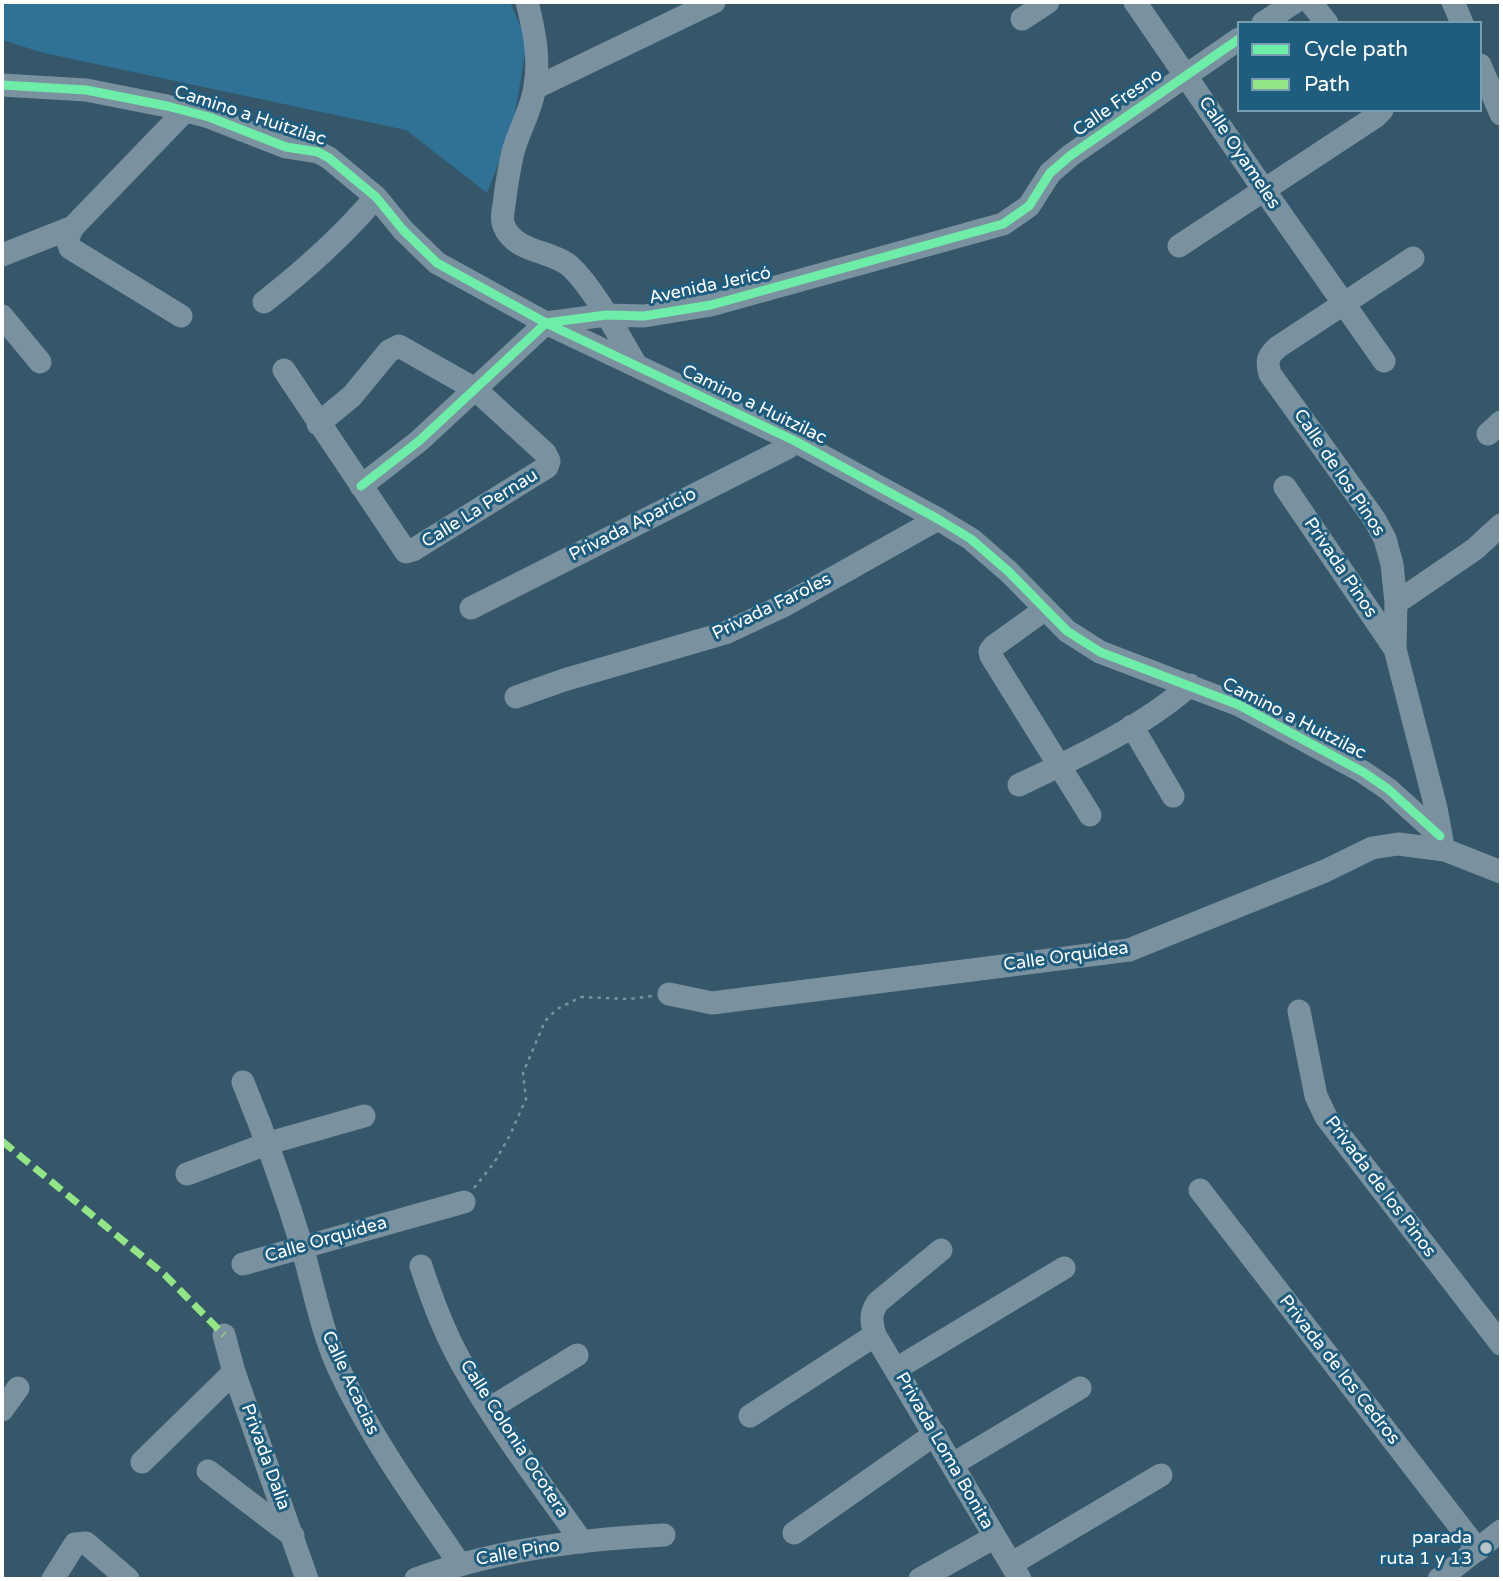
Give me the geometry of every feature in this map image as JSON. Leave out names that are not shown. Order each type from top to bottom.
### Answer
[{"type":"street","points":[[527,2],[537,57],[535,88],[513,153],[502,219],[511,237],[529,248],[554,257],[575,272],[606,315],[636,365]]},
{"type":"street","points":[[535,88],[714,2]]},
{"type":"street","points":[[1022,19],[1048,2]]},
{"type":"street","name":"Calle Oyameles","points":[[1135,2],[1384,361]]},
{"type":"street","points":[[1266,21],[1295,2]]},
{"type":"street","points":[[1310,2],[1325,21]]},
{"type":"street","points":[[1453,2],[1461,21]]},
{"type":"street","name":"Calle Fresno","points":[[1029,206],[1049,173],[1185,74],[1237,40]]},
{"type":"street","points":[[1482,70],[1501,114]]},
{"type":"street","name":"Camino a Huitzilac","points":[[12,85],[86,90],[185,111],[209,117],[286,147],[318,152],[376,197],[403,230],[437,263],[546,323],[795,441],[939,519],[981,547],[1067,631],[1100,652],[1239,705],[1363,772],[1388,789],[1443,843]]},
{"type":"street","points":[[181,316],[70,248],[67,239],[73,227],[185,111]]},
{"type":"street","points":[[1179,246],[1380,112]]},
{"type":"street","points":[[264,302],[301,274],[339,238],[376,197]]},
{"type":"street","name":"Avenida Jericó","points":[[546,323],[606,315],[644,316],[711,305],[987,230],[1003,224],[1029,206]]},
{"type":"street","points":[[2,255],[73,227]]},
{"type":"street","points":[[1344,305],[1413,258]]},
{"type":"street","name":"Calle de los Pinos","points":[[1344,305],[1278,347],[1269,355],[1267,364],[1270,374],[1381,530],[1392,564],[1396,603],[1395,649],[1443,843]]},
{"type":"street","points":[[2,316],[40,362]]},
{"type":"street","points":[[284,369],[361,486],[419,441],[546,323]]},
{"type":"street","points":[[318,424],[352,396],[394,347],[405,348],[475,389]]},
{"type":"street","name":"Calle La Pernau","points":[[361,486],[405,552],[412,551],[547,467],[549,461],[545,453],[475,389]]},
{"type":"street","name":"Privada Aparicio","points":[[471,607],[787,448],[795,441]]},
{"type":"street","name":"Privada Pinos","points":[[1285,486],[1395,649]]},
{"type":"street","name":"Privada Faroles","points":[[516,697],[564,680],[725,633],[785,605],[939,519]]},
{"type":"street","points":[[1396,603],[1475,549],[1501,524]]},
{"type":"street","points":[[1044,610],[994,646],[990,651],[991,656],[1090,815]]},
{"type":"street","points":[[1019,785],[1060,766],[1132,726],[1172,701],[1190,685]]},
{"type":"street","points":[[1132,726],[1173,796]]},
{"type":"street","points":[[1443,843],[1501,872]]},
{"type":"street","name":"Calle Orquídea","points":[[668,993],[712,1003],[1129,950],[1325,871],[1372,848],[1398,844],[1443,843]]},
{"type":"street","name":"Privada de los Pinos","points":[[1299,1011],[1316,1096],[1326,1117],[1501,1344]]},
{"type":"street","name":"Calle Acacias","points":[[243,1082],[268,1143],[303,1248],[321,1321],[338,1367],[372,1433],[459,1563]]},
{"type":"street","points":[[187,1174],[268,1143],[365,1116]]},
{"type":"street","name":"Privada de los Cedros","points":[[1200,1190],[1478,1550]]},
{"type":"street","name":"Calle Orquídea","points":[[243,1264],[464,1202]]},
{"type":"street","points":[[750,1416],[873,1328],[873,1308],[878,1302],[941,1250]]},
{"type":"street","name":"Calle Colonia Ocotera","points":[[421,1266],[461,1363],[489,1409],[582,1542]]},
{"type":"street","points":[[896,1369],[1064,1268]]},
{"type":"street","name":"Privada Loma Bonita","points":[[873,1328],[1016,1572]]},
{"type":"street","name":"Privada Dalia","points":[[224,1335],[234,1372],[307,1579]]},
{"type":"street","points":[[489,1409],[577,1355]]},
{"type":"street","points":[[142,1462],[234,1372]]},
{"type":"street","points":[[2,1410],[18,1388]]},
{"type":"street","points":[[953,1464],[1080,1388]]},
{"type":"street","points":[[793,1533],[935,1434]]},
{"type":"street","points":[[208,1471],[293,1536]]},
{"type":"street","points":[[1016,1572],[1161,1475]]},
{"type":"street","name":"Calle Pino","points":[[416,1579],[459,1563],[582,1542],[664,1535]]},
{"type":"street","points":[[1439,1579],[1500,1535]]},
{"type":"street","points":[[920,1579],[995,1537]]},
{"type":"street","points":[[53,1579],[75,1544],[80,1542],[86,1543],[128,1579]]},
{"type":"path","points":[[464,1202],[494,1163],[510,1135],[526,1099],[523,1073],[545,1021],[557,1009],[581,997],[629,999],[668,993]]},
{"type":"shaded area","points":[[2,2],[510,2],[527,42],[513,125],[487,193],[406,130],[44,53],[2,40]]},
{"type":"marked path","points":[[2,1141],[165,1275],[224,1335]]},
{"type":"cycle path","points":[[361,486],[419,441],[546,323],[606,315],[644,316],[711,305],[1003,224],[1029,206],[1050,173],[1071,155],[1237,40]]},
{"type":"cycle path","points":[[2,85],[86,90],[167,106],[209,117],[286,147],[318,152],[376,197],[403,230],[437,263],[546,323],[795,441],[938,519],[971,539],[1009,572],[1067,631],[1100,652],[1239,705],[1363,772],[1388,789],[1440,836]]},
{"type":"place","name":"parada ruta 1 y 13","points":[[1486,1548]]}]
